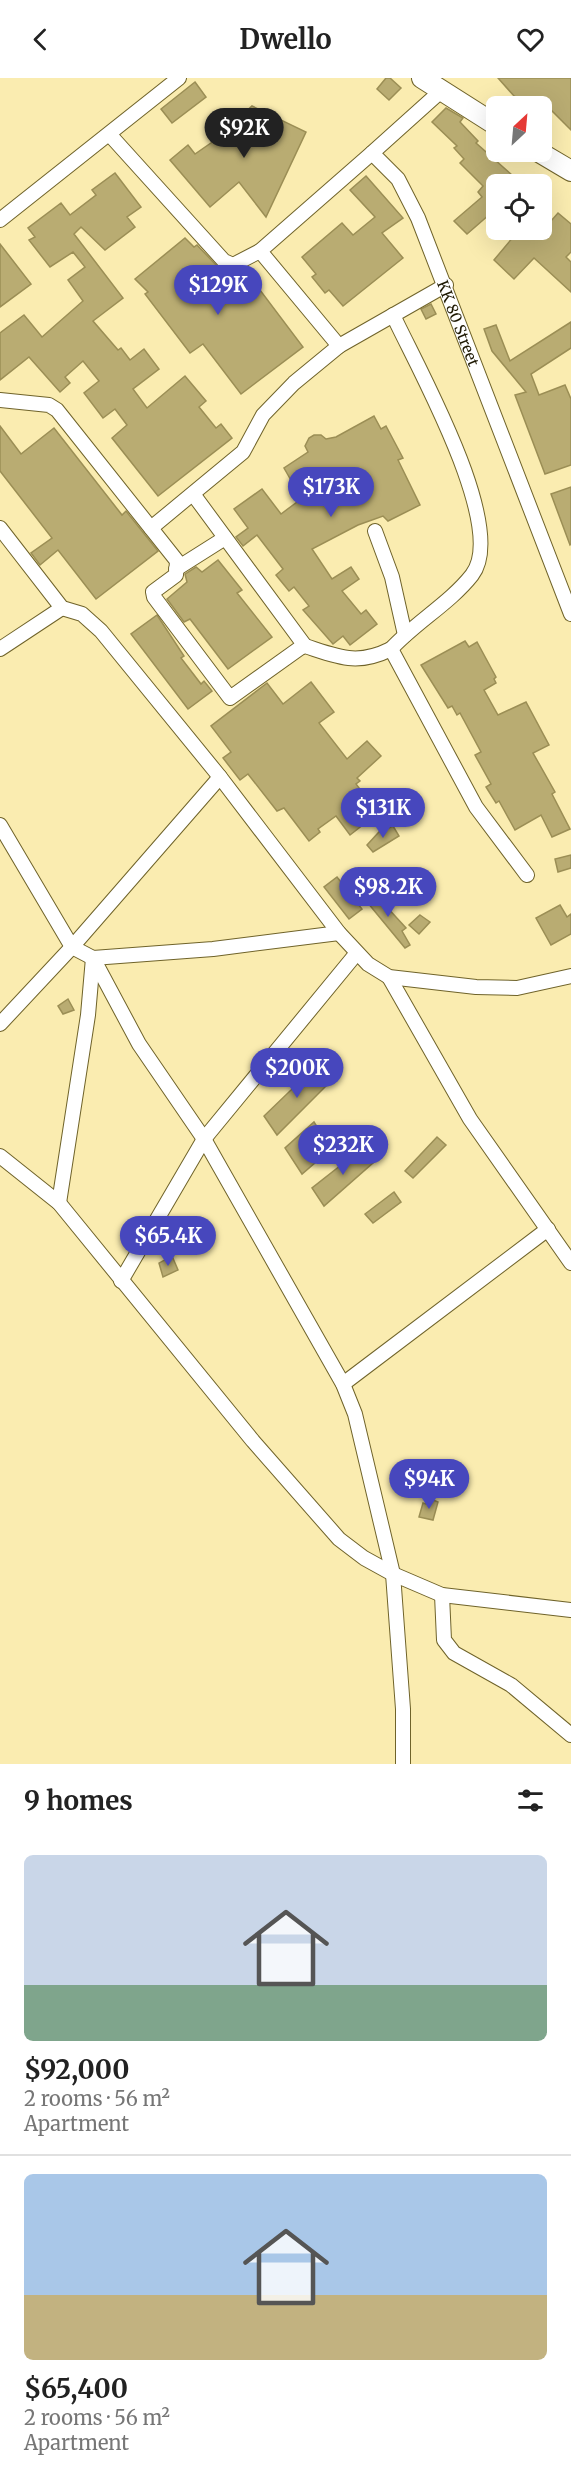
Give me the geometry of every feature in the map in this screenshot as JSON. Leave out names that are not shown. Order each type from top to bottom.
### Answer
[{"type":"street","points":[[0,220],[179,78]]},
{"type":"street","points":[[422,78],[486,119]]},
{"type":"street","points":[[110,135],[224,261],[233,265],[260,251],[441,91]]},
{"type":"street","name":"KK 80 Street","points":[[372,153],[398,179],[446,285],[571,614]]},
{"type":"street","points":[[552,160],[571,171]]},
{"type":"street","points":[[260,251],[339,346]]},
{"type":"street","points":[[151,528],[243,452],[263,415],[294,383],[339,346],[446,285]]},
{"type":"street","points":[[193,494],[305,646],[348,660],[374,658],[391,649],[429,616],[474,573],[483,546],[470,483],[393,315]]},
{"type":"street","points":[[0,400],[49,405],[57,410],[177,561],[176,575],[153,592],[154,597],[230,698],[305,646]]},
{"type":"street","points":[[0,528],[62,608],[82,614],[101,631],[220,777],[356,954],[389,977],[470,1119],[571,1263]]},
{"type":"street","points":[[375,531],[392,577],[405,635]]},
{"type":"street","points":[[176,569],[225,538]]},
{"type":"street","points":[[0,649],[62,608]]},
{"type":"street","points":[[391,649],[476,807],[527,875]]},
{"type":"street","points":[[0,1024],[72,947],[220,777]]},
{"type":"street","points":[[0,825],[72,947],[93,958],[213,949],[339,933]]},
{"type":"street","points":[[121,1281],[204,1138],[356,954]]},
{"type":"street","points":[[93,958],[139,1044],[204,1138],[343,1384],[355,1414],[393,1574],[403,1709],[403,1764]]},
{"type":"street","points":[[59,1203],[88,1015],[93,958]]},
{"type":"street","points":[[389,977],[476,987],[517,987],[571,976]]},
{"type":"street","points":[[0,1156],[59,1203],[301,1498],[339,1539],[364,1558],[442,1596],[571,1610]]},
{"type":"street","points":[[343,1384],[548,1229]]},
{"type":"street","points":[[442,1596],[444,1640],[454,1653],[512,1685],[571,1735]]},
{"type":"building","points":[[386,78],[390,78],[401,88],[389,100],[377,89]]},
{"type":"building","points":[[498,78],[571,78],[571,130],[552,111],[552,96],[514,96]]},
{"type":"building","points":[[195,82],[206,97],[172,123],[161,109]]},
{"type":"building","points":[[252,106],[306,132],[266,217],[239,182],[210,207],[170,160],[188,145],[195,154],[231,129],[229,127]]},
{"type":"building","points":[[446,108],[463,118],[460,122],[486,152],[486,162],[497,162],[511,174],[486,174],[486,217],[467,234],[454,221],[482,197],[478,192],[483,186],[460,163],[464,159],[454,148],[457,146],[432,122]]},
{"type":"building","points":[[115,173],[141,207],[127,217],[135,227],[105,250],[81,227],[74,234],[123,298],[93,321],[118,350],[121,348],[130,360],[144,349],[159,369],[133,389],[147,408],[185,376],[206,401],[199,407],[216,428],[221,424],[232,438],[158,496],[112,438],[127,425],[115,409],[103,418],[84,393],[99,381],[83,361],[65,377],[70,383],[60,392],[29,357],[0,380],[0,333],[24,315],[42,337],[83,301],[68,280],[85,267],[73,252],[50,267],[29,240],[35,237],[28,228],[61,203],[70,215],[96,195],[92,190]]},
{"type":"building","points":[[366,176],[403,218],[382,233],[403,258],[343,306],[329,290],[325,293],[312,277],[316,274],[302,257],[342,223],[353,235],[375,217],[350,190]]},
{"type":"building","points":[[558,213],[571,224],[571,252],[566,257],[571,262],[571,292],[534,258],[514,279],[494,260],[511,240],[552,240],[552,220]]},
{"type":"building","points":[[185,238],[194,247],[197,245],[218,267],[212,271],[236,302],[257,286],[303,347],[241,394],[203,344],[190,353],[145,294],[148,292],[135,279]]},
{"type":"building","points":[[0,244],[31,284],[0,307]]},
{"type":"building","points":[[431,304],[436,314],[426,319],[421,309]]},
{"type":"building","points":[[571,322],[571,348],[531,374],[539,395],[565,385],[571,399],[571,465],[545,474],[515,395],[526,392],[492,351],[484,329],[496,325],[510,361]]},
{"type":"building","points":[[374,416],[381,429],[386,426],[403,458],[398,460],[420,505],[388,521],[383,516],[358,525],[312,549],[332,579],[351,567],[359,579],[342,591],[361,614],[366,610],[377,624],[350,645],[343,636],[333,644],[303,610],[309,606],[294,587],[289,591],[276,575],[283,569],[257,535],[243,546],[236,537],[248,528],[234,509],[262,489],[281,514],[297,502],[291,491],[296,489],[284,468],[308,452],[305,446],[309,438],[314,435],[321,435],[326,439],[336,437]]},
{"type":"building","points":[[0,426],[21,454],[54,428],[122,515],[126,511],[158,551],[96,599],[58,550],[40,565],[31,553],[52,538],[0,471]]},
{"type":"building","points":[[571,487],[571,544],[570,545],[551,494]]},
{"type":"building","points":[[218,560],[242,590],[237,593],[272,637],[228,669],[190,619],[184,622],[167,599],[187,582],[185,574],[196,567],[202,572]]},
{"type":"building","points":[[157,615],[184,656],[181,658],[201,684],[204,681],[212,691],[188,709],[131,634]]},
{"type":"building","points":[[465,641],[469,647],[477,642],[496,677],[494,679],[496,683],[484,690],[498,715],[526,702],[549,745],[533,753],[555,792],[552,794],[570,829],[552,837],[541,815],[515,830],[499,801],[496,803],[486,787],[491,784],[475,755],[481,752],[460,713],[457,715],[452,706],[448,708],[421,665]]},
{"type":"building","points":[[311,682],[334,712],[319,723],[347,759],[367,741],[381,756],[357,778],[360,781],[356,784],[378,813],[350,835],[336,816],[318,829],[320,832],[309,841],[284,808],[277,811],[248,774],[240,780],[223,758],[231,752],[211,726],[267,683],[283,704]]},
{"type":"building","points":[[393,826],[399,836],[373,852],[367,845],[379,832]]},
{"type":"building","points":[[571,855],[571,868],[558,872],[555,859]]},
{"type":"building","points":[[337,877],[362,909],[349,919],[324,887]]},
{"type":"building","points":[[372,890],[383,907],[385,905],[406,928],[402,931],[410,945],[405,948],[363,897]]},
{"type":"building","points":[[560,905],[567,917],[571,914],[571,934],[551,945],[536,918]]},
{"type":"building","points":[[420,915],[430,922],[419,934],[409,925]]},
{"type":"building","points":[[68,999],[74,1010],[63,1014],[58,1006]]},
{"type":"building","points":[[318,1064],[331,1081],[277,1135],[264,1116]]},
{"type":"building","points":[[314,1122],[331,1149],[302,1174],[285,1148]]},
{"type":"building","points":[[437,1137],[446,1145],[413,1178],[405,1171]]},
{"type":"building","points":[[364,1147],[374,1162],[324,1206],[312,1188]]},
{"type":"building","points":[[394,1192],[401,1202],[373,1223],[365,1214]]},
{"type":"building","points":[[172,1256],[178,1270],[163,1277],[159,1263]]},
{"type":"building","points":[[428,1498],[438,1502],[433,1520],[419,1517],[423,1503],[426,1504]]}]
